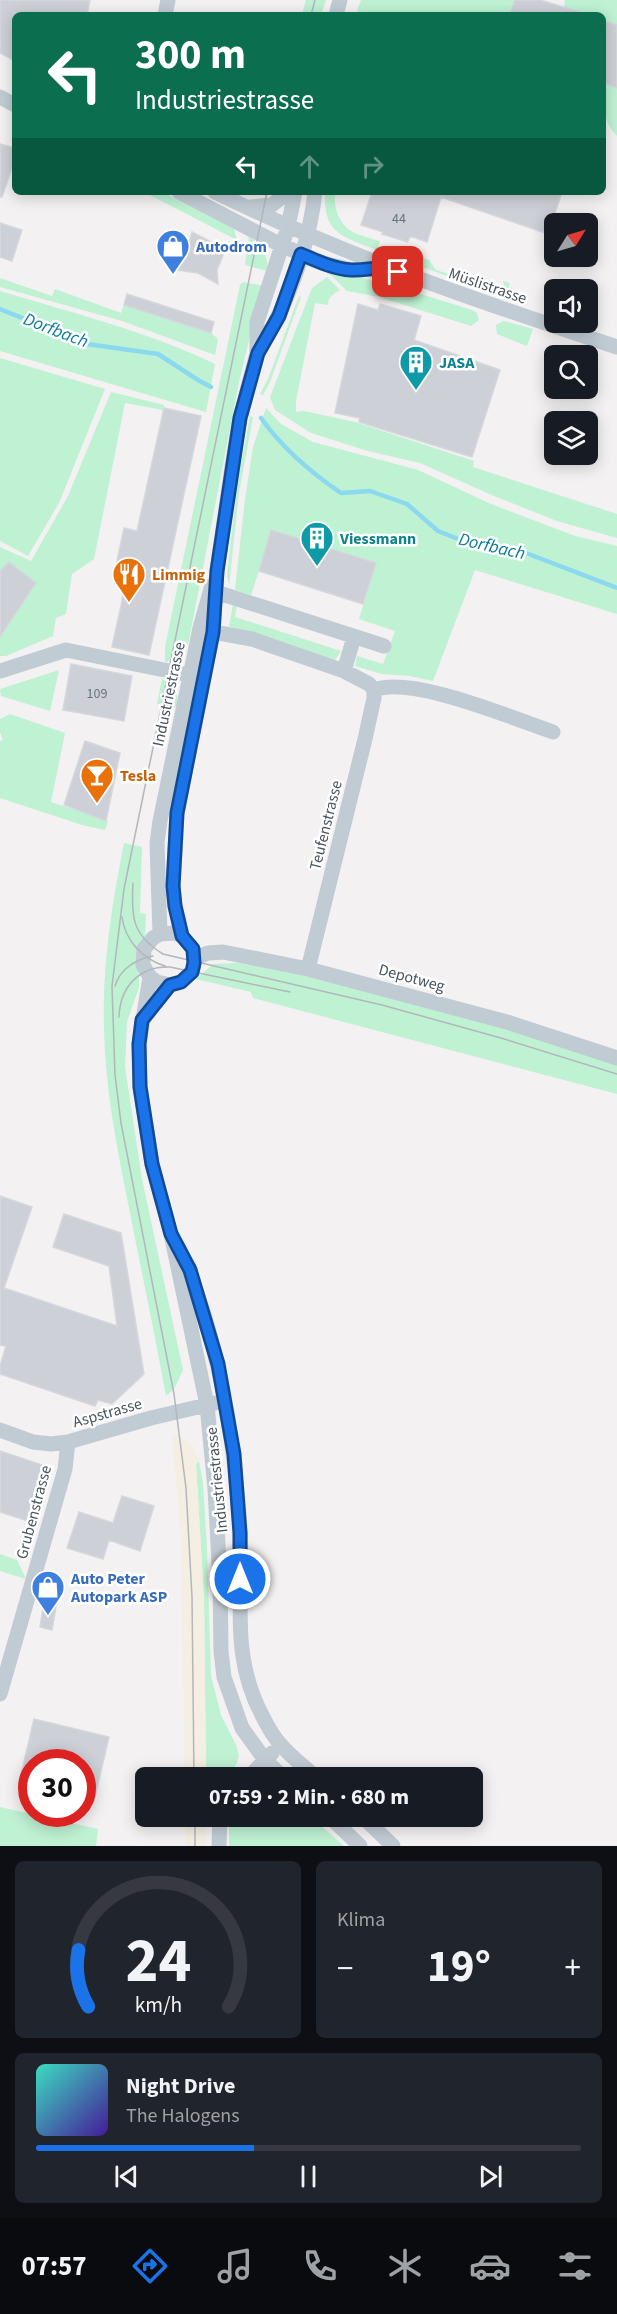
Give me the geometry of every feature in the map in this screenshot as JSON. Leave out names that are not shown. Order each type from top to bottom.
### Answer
[{"type":"street","name":"Müslistrasse","points":[[185,195],[283,246],[322,263],[352,270],[382,266]]},
{"type":"street","name":"Müslistrasse","points":[[221,195],[288,227],[382,266],[617,347]]},
{"type":"street","points":[[247,207],[272,205],[284,195]]},
{"type":"street","name":"Industriestrasse","points":[[258,353],[257,322],[283,246],[294,195]]},
{"type":"street","name":"Industriestrasse","points":[[195,958],[193,949],[182,936],[175,906],[173,886],[177,813],[213,632],[217,571],[240,418],[258,353],[279,316],[308,234],[315,195]]},
{"type":"street","name":"Industriestrasse","points":[[217,571],[206,602],[189,675],[160,821],[157,843],[159,934],[147,943],[143,954],[143,965],[150,977],[142,1020],[139,1054],[141,1097],[152,1164],[171,1234],[207,1405],[215,1489],[224,1677],[242,1728],[273,1767]]},
{"type":"street","points":[[216,592],[384,646]]},
{"type":"street","points":[[213,632],[252,639],[344,672],[363,680],[373,689],[399,686],[429,691],[553,732]]},
{"type":"street","points":[[344,672],[354,637]]},
{"type":"street","points":[[0,671],[66,650],[189,675]]},
{"type":"street","name":"Teufenstrasse","points":[[309,969],[365,739],[374,698],[373,689]]},
{"type":"street","points":[[159,934],[175,933],[182,936]]},
{"type":"street","name":"Depotweg","points":[[195,958],[208,953],[223,952],[309,969],[495,1018],[617,1058]]},
{"type":"street","points":[[150,977],[157,982],[170,985],[181,982],[192,972],[195,958]]},
{"type":"street","points":[[142,1020],[170,985]]},
{"type":"street","name":"Industriestrasse","points":[[171,1234],[190,1270],[218,1364],[234,1454],[240,1533],[239,1624],[243,1668],[254,1699],[280,1745],[305,1767]]},
{"type":"street","name":"Aspstrasse","points":[[0,1430],[33,1442],[51,1444],[68,1442],[151,1418],[224,1401]]},
{"type":"street","name":"Grubenstrasse","points":[[0,1694],[65,1469],[68,1442]]},
{"type":"street","points":[[259,1767],[280,1745]]},
{"type":"street","points":[[219,1846],[220,1827]]},
{"type":"street","points":[[342,1827],[360,1846]]},
{"type":"street","points":[[373,1827],[393,1846]]},
{"type":"green space","points":[[306,0],[326,0],[322,12],[303,12]]},
{"type":"green space","points":[[361,0],[515,0],[510,12],[357,11]]},
{"type":"green space","points":[[565,0],[617,0],[617,25],[606,21],[606,12],[577,12],[564,8]]},
{"type":"green space","points":[[606,85],[617,88],[617,136],[606,119]]},
{"type":"green space","points":[[150,195],[168,195],[234,229],[237,240]]},
{"type":"green space","points":[[325,195],[335,195],[336,208],[343,224],[351,231],[380,241],[377,250],[338,232],[328,217]]},
{"type":"green space","points":[[249,236],[263,251],[267,260],[267,271],[245,265]]},
{"type":"green space","points":[[387,247],[405,253],[410,261],[423,265],[420,257],[429,260],[436,270],[506,292],[503,281],[510,283],[506,297],[386,253]]},
{"type":"green space","points":[[332,271],[392,285],[472,310],[477,313],[479,320],[471,326],[379,297],[347,291],[331,275],[327,274]]},
{"type":"green space","points":[[327,277],[340,290],[331,296],[328,305],[315,303],[296,401],[296,412],[304,411],[355,422],[474,461],[473,467],[617,514],[617,538],[557,521],[420,463],[368,451],[311,433],[275,410],[270,397],[312,288]]},
{"type":"green space","points":[[0,278],[52,296],[55,289],[121,313],[124,305],[211,333],[218,339],[215,355],[122,321],[0,287]]},
{"type":"green space","points":[[243,282],[264,286],[239,382],[189,640],[181,656],[165,662],[165,647],[240,285]]},
{"type":"green space","points":[[0,291],[136,332],[215,364],[206,412],[0,351]]},
{"type":"green space","points":[[299,296],[301,297],[270,382],[263,395],[260,394],[268,379]]},
{"type":"green space","points":[[504,321],[533,329],[527,346],[497,334],[496,325]]},
{"type":"green space","points":[[0,358],[105,389],[59,503],[28,556],[0,541]]},
{"type":"green space","points":[[111,392],[164,405],[163,410],[125,403],[94,559],[72,574],[66,614],[56,618],[53,636],[6,656],[0,656],[0,637],[36,583],[9,562],[0,571],[0,547],[31,561],[68,496]]},
{"type":"green space","points":[[266,408],[281,424],[313,442],[418,470],[491,504],[575,536],[617,546],[617,614],[475,570],[433,681],[410,676],[382,674],[355,666],[357,656],[383,664],[395,631],[359,619],[376,563],[272,531],[251,595],[235,590],[253,447]]},
{"type":"green space","points":[[250,416],[253,417],[239,493],[229,585],[227,576],[237,486]]},
{"type":"green space","points":[[233,604],[237,605],[235,617],[341,651],[335,660],[229,627]]},
{"type":"green space","points":[[59,670],[50,711],[1,696],[0,689]]},
{"type":"green space","points":[[162,679],[175,691],[178,708],[157,704]]},
{"type":"green space","points":[[10,714],[65,733],[51,802],[108,821],[105,830],[82,825],[0,798],[0,741],[3,740],[0,732],[0,719]]},
{"type":"green space","points":[[124,843],[142,847],[140,913],[146,914],[145,936],[139,945],[139,987],[127,1022],[125,1067],[142,1179],[183,1370],[174,1389],[166,1396],[117,1144],[105,1052],[106,958]]},
{"type":"green space","points":[[237,963],[289,971],[473,1019],[617,1063],[617,1094],[253,998],[251,992],[196,979],[213,964]]},
{"type":"green space","points":[[199,1461],[203,1483],[211,1676],[221,1715],[239,1755],[234,1767],[206,1767],[204,1598],[196,1464]]},
{"type":"green space","points":[[0,1554],[17,1560],[26,1579],[0,1571]]},
{"type":"green space","points":[[0,1807],[18,1811],[18,1827],[98,1829],[96,1846],[0,1846]]},
{"type":"green space","points":[[229,1827],[322,1827],[344,1846],[229,1846]]},
{"type":"sand","points":[[172,1433],[191,1444],[199,1461],[196,1464],[204,1598],[206,1767],[185,1767],[181,1542]]},
{"type":"sand","points":[[185,1827],[206,1827],[206,1846],[186,1846]]},
{"type":"building","points":[[0,0],[90,0],[88,12],[12,12],[12,59],[0,53]]},
{"type":"building","points":[[515,0],[540,0],[580,12],[510,12]]},
{"type":"building","points":[[606,21],[617,25],[617,88],[606,84]]},
{"type":"building","points":[[0,144],[12,147],[12,168],[2,197],[0,197]]},
{"type":"building","points":[[371,195],[561,195],[555,213],[544,213],[544,233],[441,197],[427,242],[410,236],[408,242],[382,234],[383,232],[361,225]]},
{"type":"building","points":[[0,223],[22,230],[12,261],[0,257]]},
{"type":"building","points":[[192,232],[213,243],[228,243],[217,270],[218,284],[198,273],[176,270],[185,260]]},
{"type":"building","points":[[127,294],[214,322],[211,333],[124,305]]},
{"type":"building","name":"JASA","points":[[358,304],[378,310],[380,304],[421,316],[414,340],[500,370],[472,457],[359,422],[360,418],[335,413]]},
{"type":"building","points":[[164,408],[201,416],[149,655],[112,647],[130,564],[117,561],[124,528],[137,531]]},
{"type":"building","name":"Viessmann","points":[[271,530],[376,563],[363,604],[259,571]]},
{"type":"building","points":[[9,562],[36,583],[0,637],[0,571]]},
{"type":"building","points":[[71,664],[132,676],[124,721],[63,710]]},
{"type":"building","points":[[85,741],[120,753],[106,821],[64,805]]},
{"type":"building","points":[[0,1196],[32,1207],[4,1288],[117,1326],[109,1266],[53,1247],[64,1214],[121,1233],[144,1374],[112,1404],[98,1400],[95,1406],[0,1374],[6,1346],[0,1345]]},
{"type":"building","points":[[0,1451],[48,1467],[31,1522],[0,1512]]},
{"type":"building","points":[[122,1496],[154,1506],[140,1551],[109,1540],[103,1559],[67,1548],[79,1512],[113,1523]]},
{"type":"building","name":"Auto Peter Autopark ASP","points":[[44,1603],[56,1606],[52,1630],[40,1627]]},
{"type":"building","points":[[34,1719],[109,1737],[96,1792],[96,1749],[27,1749]]},
{"type":"waterway","name":"Dorfbach","points":[[0,309],[87,344],[158,354],[211,387]]},
{"type":"waterway","name":"Dorfbach","points":[[261,418],[278,440],[298,459],[341,493],[370,491],[407,504],[438,531],[468,543],[513,548],[617,588]]},
{"type":"tram line","points":[[312,12],[315,0]]},
{"type":"tram line","points":[[194,1767],[192,1597],[186,1488],[174,1394],[121,1123],[115,1075],[112,986],[124,889],[266,195]]},
{"type":"tram line","points":[[133,883],[133,915],[139,932],[145,940],[163,954],[382,1005],[501,1038],[617,1074]]},
{"type":"tram line","points":[[122,917],[127,933],[136,948],[149,959],[165,966]]},
{"type":"tram line","points":[[115,986],[117,980],[130,966],[153,956]]},
{"type":"tram line","points":[[119,1017],[123,996],[133,980],[149,970],[159,968],[170,967],[290,992]]},
{"type":"tram line","points":[[195,1827],[195,1846]]},
{"type":"place","name":"Autodrom","points":[[173,275]]},
{"type":"place","name":"JASA","points":[[416,391]]},
{"type":"place","name":"Viessmann","points":[[317,567]]},
{"type":"place","name":"Limmig","points":[[129,603]]},
{"type":"place","name":"Tesla","points":[[97,804]]},
{"type":"place","name":"Auto Peter Autopark ASP","points":[[48,1616]]},
{"type":"route","points":[[240,1579],[240,1533],[234,1454],[218,1364],[190,1270],[171,1234],[152,1164],[140,1087],[139,1044],[142,1020],[170,985],[181,982],[192,972],[195,958],[193,949],[182,936],[175,906],[173,886],[177,813],[213,632],[217,571],[240,418],[258,353],[279,316],[301,254],[322,263],[352,270],[382,266],[398,272]]}]
